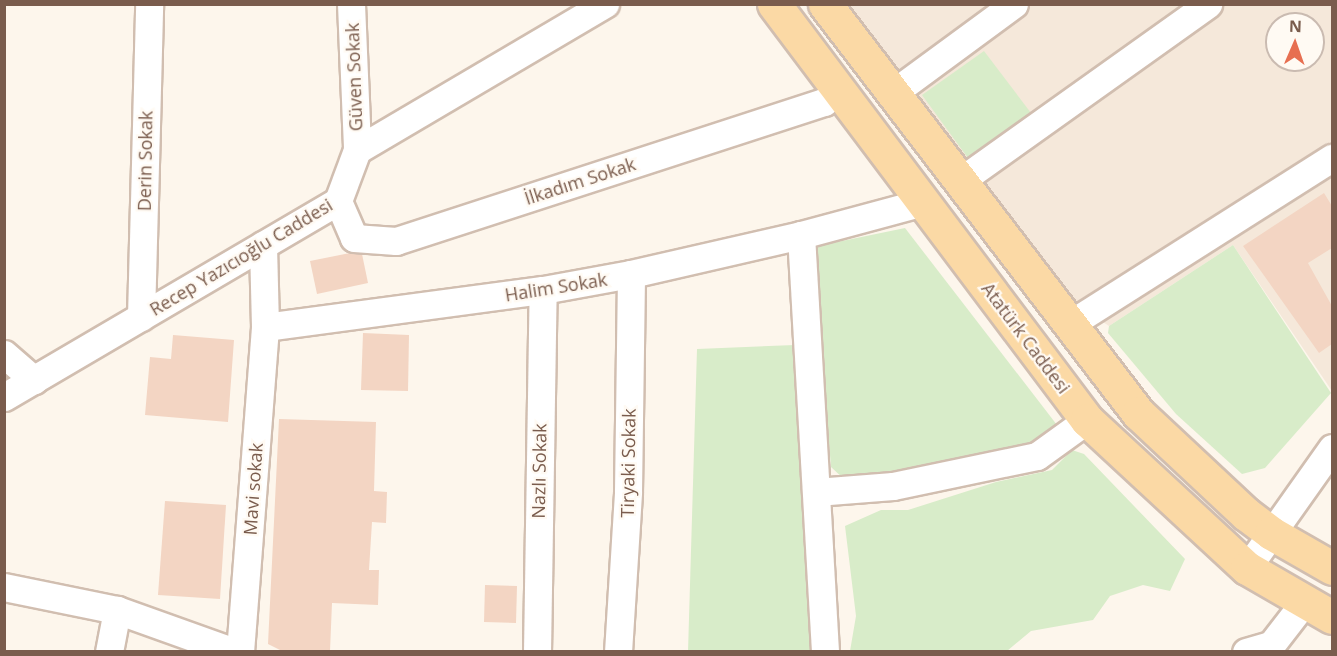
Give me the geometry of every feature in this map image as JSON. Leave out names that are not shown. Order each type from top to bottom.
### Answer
[{"type":"main road","name":"Atatürk Caddesi","points":[[774,4],[1087,420],[1247,568],[1319,609]]},
{"type":"main road","points":[[825,4],[1138,413],[1271,533],[1332,568]]},
{"type":"street","name":"Derin Sokak","points":[[141,316],[149,4]]},
{"type":"street","name":"Güven Sokak","points":[[351,4],[357,150]]},
{"type":"street","points":[[357,150],[605,4]]},
{"type":"street","points":[[893,93],[983,13],[1014,4]]},
{"type":"street","points":[[960,181],[1208,4]]},
{"type":"street","name":"İlkadım Sokak","points":[[338,201],[354,238],[396,241],[824,102],[838,90]]},
{"type":"street","name":"Recep Yazıcıoğlu Caddesi","points":[[4,397],[338,201],[357,150]]},
{"type":"street","points":[[1070,324],[1332,158]]},
{"type":"street","name":"Halim Sokak","points":[[265,327],[543,290],[631,274],[801,235],[923,202]]},
{"type":"street","points":[[801,235],[825,651]]},
{"type":"street","points":[[263,245],[265,327]]},
{"type":"street","name":"Tiryaki Sokak","points":[[618,651],[626,557],[631,274]]},
{"type":"street","name":"Nazlı Sokak","points":[[537,651],[543,290]]},
{"type":"street","name":"Mavi sokak","points":[[240,651],[265,327]]},
{"type":"street","points":[[4,354],[34,380]]},
{"type":"street","points":[[816,492],[893,486],[1037,456],[1087,420]]},
{"type":"street","points":[[1247,568],[1332,448]]},
{"type":"street","points":[[4,587],[117,610],[234,651]]},
{"type":"street","points":[[1246,651],[1271,645],[1319,609]]},
{"type":"street","points":[[109,651],[117,610]]},
{"type":"shaded area","points":[[845,5],[1332,5],[1332,391],[1233,245],[1109,326],[1074,303]]},
{"type":"green space","points":[[984,51],[1031,113],[968,158],[922,95]]},
{"type":"green space","points":[[905,228],[1057,425],[1035,446],[845,480],[831,467],[813,247]]},
{"type":"green space","points":[[1233,245],[1331,393],[1265,468],[1242,474],[1176,414],[1108,333],[1109,326]]},
{"type":"green space","points":[[795,345],[814,651],[688,652],[697,349]]},
{"type":"green space","points":[[1072,450],[1084,454],[1185,559],[1170,591],[1143,585],[1110,596],[1093,620],[1031,631],[1007,651],[850,651],[856,616],[845,526],[881,510],[908,510],[996,482],[1052,470]]},
{"type":"building","points":[[1324,193],[1332,206],[1332,248],[1308,263],[1332,306],[1332,344],[1319,353],[1243,246]]},
{"type":"building","points":[[350,253],[362,254],[368,283],[317,294],[310,261]]},
{"type":"building","points":[[363,333],[409,335],[408,391],[361,390]]},
{"type":"building","points":[[173,335],[234,340],[228,422],[145,415],[150,357],[171,359]]},
{"type":"building","points":[[279,419],[376,422],[374,491],[387,492],[386,523],[372,522],[369,570],[379,570],[378,605],[332,603],[330,651],[282,651],[268,644]]},
{"type":"building","points":[[165,501],[226,505],[220,599],[158,595]]},
{"type":"building","points":[[485,585],[517,586],[516,623],[484,622]]}]
